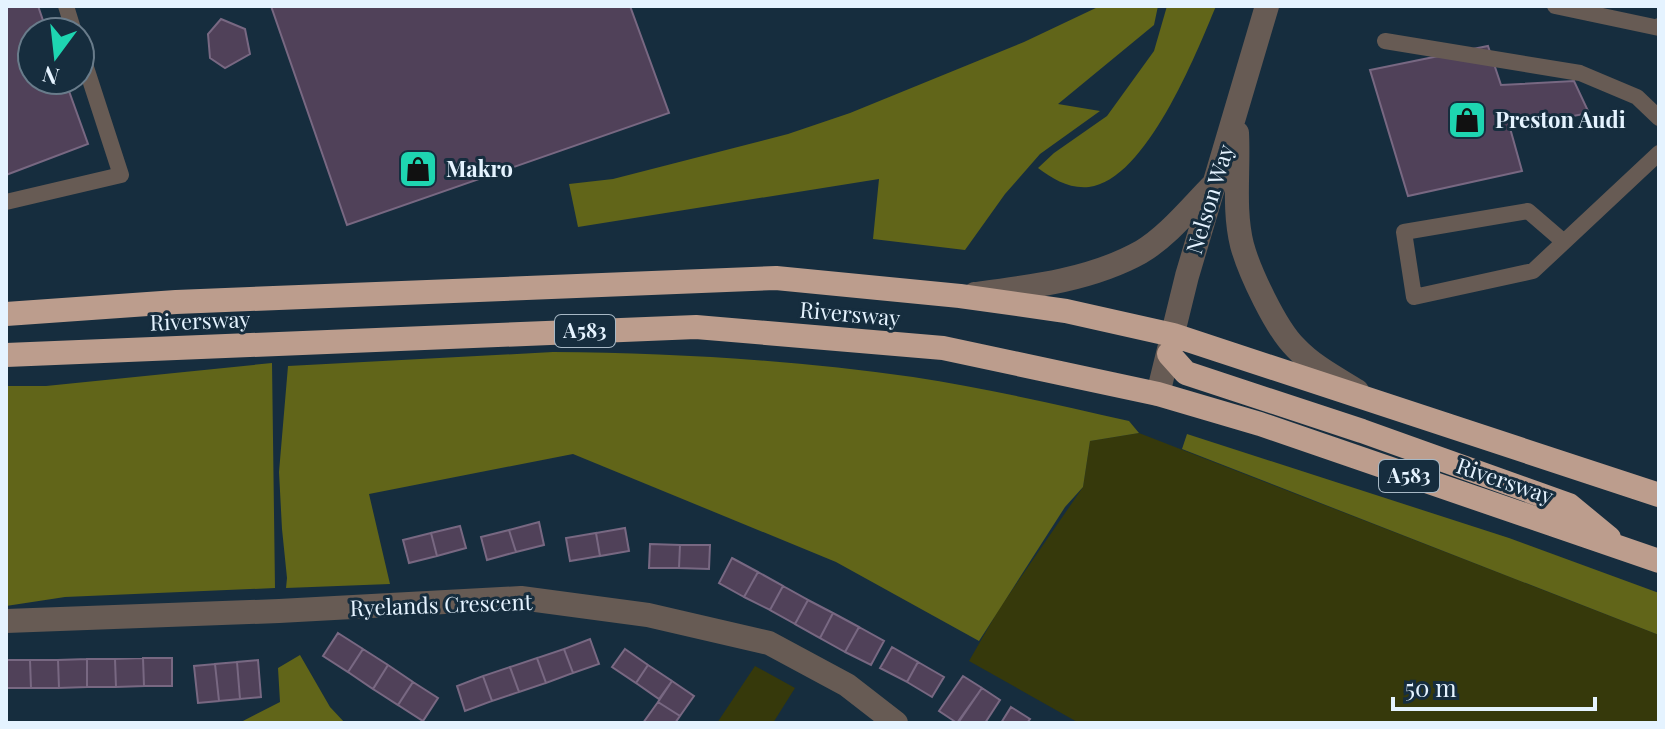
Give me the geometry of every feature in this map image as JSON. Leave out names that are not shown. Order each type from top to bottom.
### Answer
[{"type":"highway","name":"Riversway","points":[[6,314],[176,302],[776,278],[960,296],[1066,311],[1171,345],[1368,397],[1659,495]]},
{"type":"highway","name":"Riversway","points":[[6,355],[696,327],[943,348],[1158,394],[1260,424],[1659,561]]},
{"type":"highway","name":"A583","points":[[1171,345],[1186,373],[1362,431],[1569,505],[1620,547]]},
{"type":"street","name":"Nelson Way","points":[[1158,394],[1215,182],[1267,6]]},
{"type":"street","points":[[1236,115],[1239,224],[1242,245],[1259,287],[1294,347],[1321,369],[1368,397]]},
{"type":"street","points":[[960,296],[1031,287],[1103,269],[1143,251],[1215,182]]},
{"type":"street","name":"Ryelands Crescent","points":[[6,621],[521,598],[648,615],[769,643],[847,685],[896,723]]},
{"type":"lane","points":[[1555,6],[1659,26]]},
{"type":"lane","points":[[1385,41],[1580,73],[1637,97],[1659,118]]},
{"type":"lane","points":[[6,202],[121,175],[95,96]]},
{"type":"lane","points":[[1564,242],[1528,211],[1404,232],[1414,297],[1533,271],[1564,242],[1659,153]]},
{"type":"green space","points":[[1139,433],[1659,635],[1659,723],[1079,723],[969,661],[999,609],[1083,487],[1090,441]]},
{"type":"green space","points":[[755,666],[795,688],[773,723],[717,723]]},
{"type":"shaded area","points":[[1100,6],[1158,6],[1154,25],[1058,104],[1100,111],[1040,154],[1005,194],[965,250],[873,239],[879,179],[578,227],[569,184],[613,179],[788,134],[850,113],[1024,42]]},
{"type":"shaded area","points":[[1167,6],[1216,6],[1182,83],[1149,139],[1130,163],[1110,179],[1089,187],[1068,185],[1038,168],[1107,116],[1154,51]]},
{"type":"shaded area","points":[[553,352],[734,358],[913,377],[1129,421],[1139,433],[1090,441],[1083,487],[1065,507],[979,641],[836,562],[573,454],[369,494],[390,584],[286,588],[279,472],[288,366]]},
{"type":"shaded area","points":[[272,363],[275,588],[65,597],[6,606],[6,386],[46,386]]},
{"type":"shaded area","points":[[1187,434],[1509,538],[1659,593],[1659,635],[1182,449]]},
{"type":"shaded area","points":[[300,655],[330,707],[345,723],[239,723],[280,702],[278,668]]},
{"type":"building","points":[[6,6],[38,6],[41,16],[16,16],[16,96],[71,96],[88,144],[6,175]]},
{"type":"building","name":"Makro","points":[[271,6],[630,6],[669,113],[347,225]]},
{"type":"building","points":[[221,19],[245,29],[250,54],[225,68],[210,58],[208,34]]},
{"type":"building","name":"Preston Audi","points":[[1488,46],[1501,85],[1574,81],[1589,113],[1510,128],[1522,171],[1408,196],[1370,70]]},
{"type":"building","points":[[539,522],[544,545],[516,552],[509,530]]},
{"type":"building","points":[[460,526],[466,548],[437,556],[431,533]]},
{"type":"building","points":[[625,528],[629,551],[600,556],[596,533]]},
{"type":"building","points":[[509,530],[516,552],[487,560],[481,537]]},
{"type":"building","points":[[431,533],[437,556],[409,563],[403,540]]},
{"type":"building","points":[[596,533],[600,556],[570,561],[566,538]]},
{"type":"building","points":[[650,544],[680,545],[679,568],[649,568]]},
{"type":"building","points":[[680,545],[710,545],[709,569],[679,568]]},
{"type":"building","points":[[732,558],[758,572],[744,597],[719,583]]},
{"type":"building","points":[[758,572],[783,586],[770,610],[744,597]]},
{"type":"building","points":[[783,586],[808,600],[795,624],[770,610]]},
{"type":"building","points":[[808,600],[833,613],[820,638],[795,624]]},
{"type":"building","points":[[833,613],[859,627],[845,652],[820,638]]},
{"type":"building","points":[[859,627],[884,641],[871,665],[845,652]]},
{"type":"building","points":[[338,633],[363,649],[348,672],[323,656]]},
{"type":"building","points":[[590,639],[599,664],[573,673],[564,649]]},
{"type":"building","points":[[892,647],[918,662],[907,682],[880,668]]},
{"type":"building","points":[[363,649],[388,665],[373,689],[348,672]]},
{"type":"building","points":[[564,649],[573,673],[546,683],[537,658]]},
{"type":"building","points":[[625,649],[648,665],[636,683],[612,667]]},
{"type":"building","points":[[143,658],[172,658],[172,686],[144,686]]},
{"type":"building","points":[[143,658],[144,686],[116,687],[115,659]]},
{"type":"building","points":[[537,658],[546,683],[519,692],[510,667]]},
{"type":"building","points":[[87,659],[115,659],[116,687],[87,687]]},
{"type":"building","points":[[87,659],[87,687],[59,688],[58,660]]},
{"type":"building","points":[[6,660],[30,660],[31,688],[6,688]]},
{"type":"building","points":[[30,660],[58,660],[59,688],[31,688]]},
{"type":"building","points":[[258,660],[261,697],[240,699],[237,662]]},
{"type":"building","points":[[237,662],[240,699],[219,701],[215,664]]},
{"type":"building","points":[[918,662],[944,677],[932,697],[907,682]]},
{"type":"building","points":[[215,664],[219,701],[198,703],[194,666]]},
{"type":"building","points":[[388,665],[413,682],[398,705],[373,689]]},
{"type":"building","points":[[648,665],[672,681],[659,699],[636,683]]},
{"type":"building","points":[[510,667],[519,692],[492,701],[483,676]]},
{"type":"building","points":[[483,676],[492,701],[465,711],[457,686]]},
{"type":"building","points":[[963,676],[982,688],[957,723],[939,711]]},
{"type":"building","points":[[672,681],[694,696],[680,716],[658,702]]},
{"type":"building","points":[[413,682],[438,698],[423,721],[398,705]]},
{"type":"building","points":[[982,688],[1000,700],[985,723],[958,723]]},
{"type":"building","points":[[658,702],[680,716],[675,723],[643,723]]},
{"type":"building","points":[[1011,707],[1030,719],[1027,723],[1001,723]]},
{"type":"place","name":"Preston Audi","points":[[1467,120]]},
{"type":"place","name":"Makro","points":[[418,169]]}]
